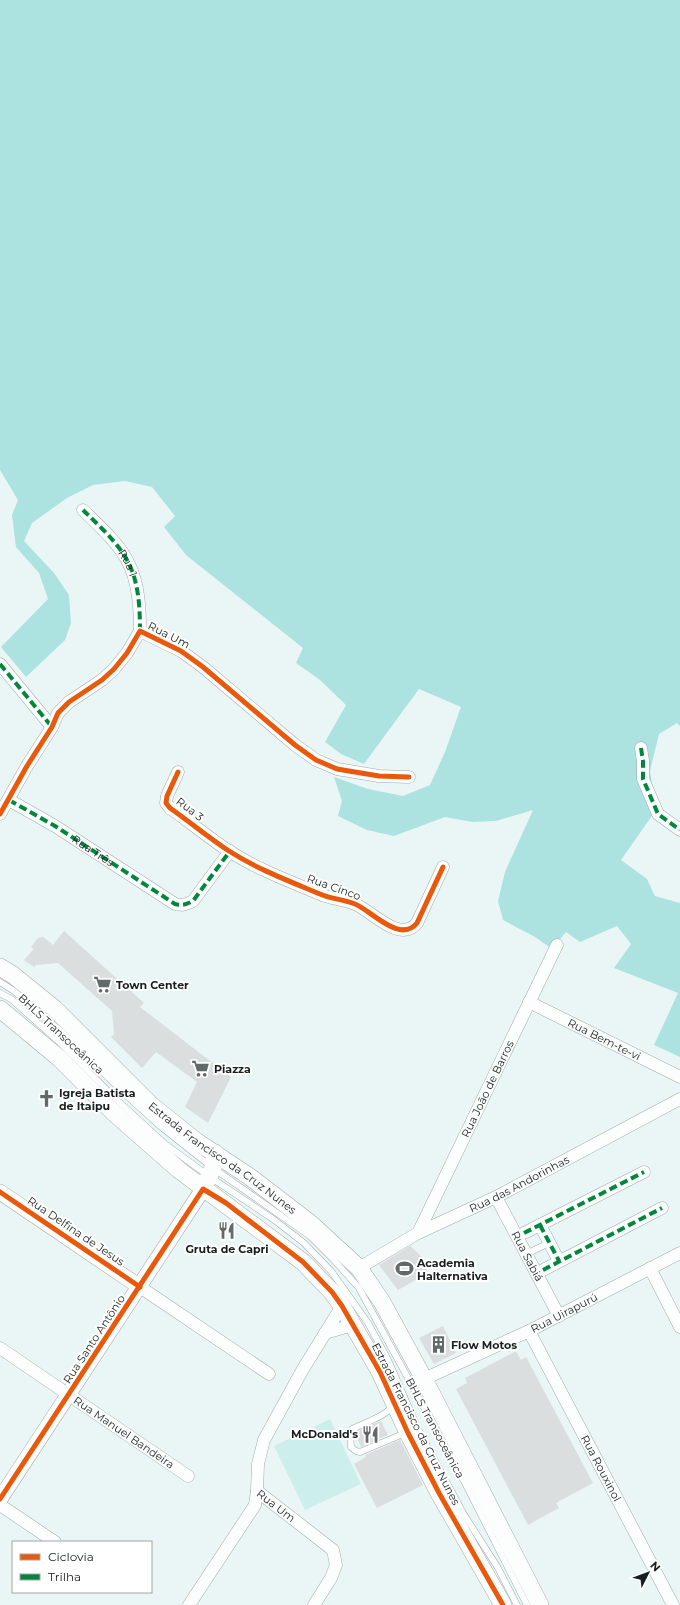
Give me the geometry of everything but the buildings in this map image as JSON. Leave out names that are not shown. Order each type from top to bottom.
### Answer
[{"type":"main road","name":"Estrada Francisco da Cruz Nunes","points":[[0,967],[13,975],[55,1009],[152,1106],[196,1141],[226,1203],[303,1262],[332,1292],[342,1306],[380,1372],[394,1404],[439,1493],[503,1605]]},
{"type":"main road","name":"Estrada Francisco da Cruz Nunes","points":[[0,1009],[59,1058],[113,1112],[179,1170],[250,1176],[310,1223],[359,1268],[382,1302],[424,1379],[540,1605]]},
{"type":"street","name":"Rua 1","points":[[83,510],[117,545],[129,565],[136,587],[140,614],[140,631]]},
{"type":"street","name":"Rua Um","points":[[0,814],[27,766],[52,727],[58,713],[69,702],[102,680],[114,669],[127,653],[140,631],[181,651],[203,667],[295,745],[316,760],[337,769],[379,776],[409,777]]},
{"type":"street","points":[[0,664],[52,727]]},
{"type":"street","points":[[640,748],[643,761],[643,779],[658,814],[680,830]]},
{"type":"street","name":"Rua 3","points":[[178,772],[167,796],[166,803],[170,808],[230,851]]},
{"type":"street","name":"Rua Três","points":[[9,800],[55,826],[175,904],[186,905],[193,901],[230,851]]},
{"type":"street","name":"Rua Cinco","points":[[230,851],[278,876],[322,895],[341,898],[355,904],[393,928],[405,931],[417,924],[443,867]]},
{"type":"street","name":"Rua João de Barros","points":[[418,1233],[557,945]]},
{"type":"street","name":"Rua Bem-te-vi","points":[[529,1002],[680,1077]]},
{"type":"street","name":"Rua das Andorinhas","points":[[359,1268],[418,1233],[496,1197],[680,1099]]},
{"type":"street","name":"Rua Santo Antônio","points":[[0,1499],[140,1286],[210,1172]]},
{"type":"street","points":[[524,1233],[644,1172]]},
{"type":"street","name":"Rua Delfina de Jesus","points":[[0,1192],[269,1374]]},
{"type":"street","name":"Rua Sabiá","points":[[496,1197],[559,1316]]},
{"type":"street","points":[[543,1270],[662,1208]]},
{"type":"street","points":[[540,1225],[559,1261]]},
{"type":"street","name":"Rua Uirapurú","points":[[424,1379],[559,1316],[680,1253]]},
{"type":"street","points":[[650,1268],[680,1327]]},
{"type":"street","points":[[257,1491],[258,1464],[264,1440],[303,1369],[342,1306]]},
{"type":"street","points":[[325,1333],[353,1325]]},
{"type":"street","name":"Rua Rouxinol","points":[[529,1330],[673,1605]]},
{"type":"street","name":"Rua Manuel Bandeira","points":[[0,1348],[188,1476]]},
{"type":"street","name":"Rua Um","points":[[189,1605],[255,1505],[257,1491],[333,1550],[336,1565],[331,1578],[314,1605]]},
{"type":"street","points":[[0,1505],[54,1541]]},
{"type":"lane","name":"BHLS Transoceânica","points":[[0,982],[14,991],[63,1033],[126,1095],[210,1172],[304,1243],[331,1271],[352,1298],[368,1323],[388,1360],[410,1413],[453,1494],[477,1536],[498,1568],[517,1605]]},
{"type":"lane","name":"BHLS Transoceânica","points":[[0,993],[11,999],[57,1040],[118,1101],[165,1144],[310,1236],[359,1288],[464,1481],[527,1605]]},
{"type":"lane","points":[[526,1254],[549,1243]]},
{"type":"lane","points":[[394,1404],[392,1409],[352,1429],[350,1433],[351,1447],[360,1452],[403,1434],[410,1436]]},
{"type":"shaded area","points":[[0,0],[680,0],[680,726],[677,723],[659,734],[650,771],[656,810],[621,860],[647,879],[655,896],[680,903],[680,1057],[654,1045],[678,993],[614,968],[631,944],[617,926],[580,942],[566,932],[552,949],[535,937],[503,920],[498,901],[505,872],[533,810],[496,821],[472,822],[445,817],[394,836],[367,830],[338,816],[342,801],[334,777],[368,789],[403,796],[430,785],[445,752],[461,707],[419,689],[364,764],[341,754],[325,742],[346,705],[320,680],[296,663],[303,648],[186,555],[164,527],[175,516],[152,487],[125,481],[93,485],[67,498],[32,523],[24,541],[54,573],[69,595],[71,623],[65,640],[26,677],[1,647],[48,599],[39,573],[16,547],[12,515],[18,500],[0,470]]},
{"type":"shaded area","points":[[330,1419],[361,1484],[305,1510],[274,1446]]},
{"type":"marked path","points":[[83,510],[120,549],[129,564],[137,588],[140,631]]},
{"type":"marked path","points":[[0,664],[52,727]]},
{"type":"marked path","points":[[641,748],[643,779],[658,814],[680,830]]},
{"type":"marked path","points":[[9,800],[55,826],[175,904],[180,905],[193,901],[230,851]]},
{"type":"marked path","points":[[524,1233],[644,1172]]},
{"type":"marked path","points":[[543,1270],[662,1208]]},
{"type":"marked path","points":[[540,1225],[559,1261]]},
{"type":"cycle path","points":[[0,814],[27,766],[52,727],[58,713],[69,702],[102,680],[114,669],[127,653],[140,631],[181,651],[203,667],[295,745],[316,760],[337,769],[379,776],[409,777]]},
{"type":"cycle path","points":[[178,772],[167,796],[166,803],[170,808],[214,841],[262,869],[324,896],[355,904],[394,928],[403,930],[410,928],[417,923],[443,867]]},
{"type":"cycle path","points":[[0,1499],[203,1189],[226,1203],[303,1262],[332,1292],[342,1306],[380,1372],[408,1433],[439,1493],[503,1605]]},
{"type":"cycle path","points":[[0,1192],[140,1287]]},
{"type":"place","name":"Town Center","points":[[103,985]]},
{"type":"place","name":"Piazza","points":[[201,1069]]},
{"type":"place","name":"Igreja Batista de Itaipu","points":[[46,1099]]},
{"type":"place","name":"Gruta de Capri","points":[[227,1231]]},
{"type":"place","name":"Academia Halternativa","points":[[404,1269]]},
{"type":"place","name":"Flow Motos","points":[[438,1345]]},
{"type":"place","name":"McDonald's","points":[[371,1434]]}]
